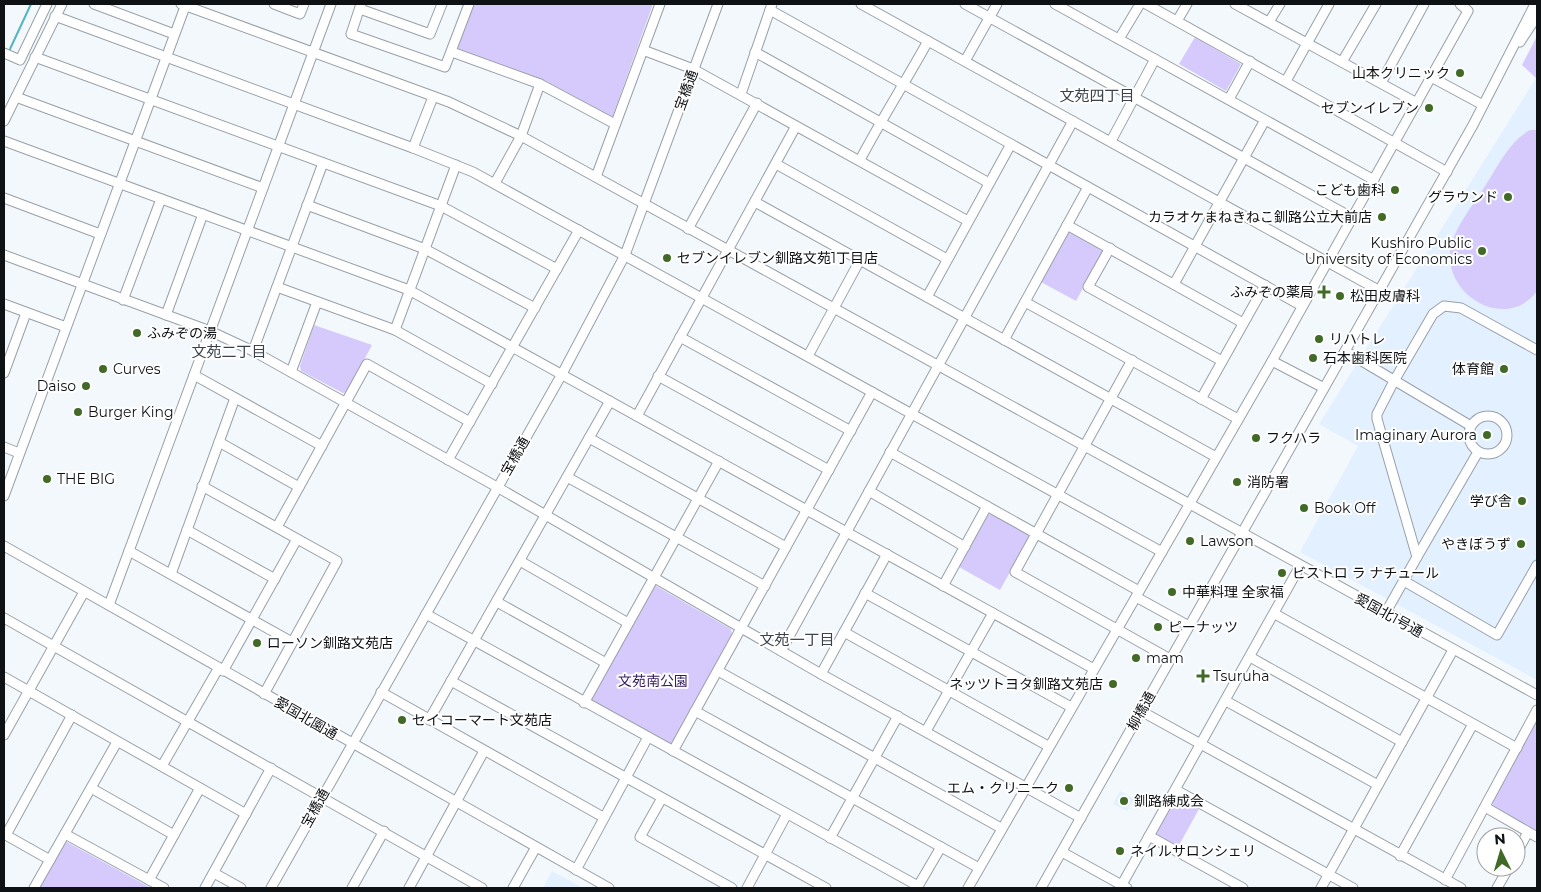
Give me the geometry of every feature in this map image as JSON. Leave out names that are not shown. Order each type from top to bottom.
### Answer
[{"type":"street","points":[[4,53],[20,60],[48,4]]},
{"type":"street","points":[[4,121],[62,4]]},
{"type":"street","points":[[94,4],[174,34]]},
{"type":"street","points":[[4,496],[166,58],[184,4]]},
{"type":"street","name":"愛国北1号通","points":[[184,4],[433,97],[521,136],[1537,695]]},
{"type":"street","points":[[274,4],[300,14],[304,4]]},
{"type":"street","points":[[109,605],[332,4]]},
{"type":"street","points":[[442,4],[430,34],[360,6],[350,34],[445,67],[469,4]]},
{"type":"street","points":[[596,177],[660,4]]},
{"type":"street","name":"宝橋通","points":[[270,888],[562,374],[625,255],[718,4]]},
{"type":"street","points":[[860,4],[1380,291]]},
{"type":"street","points":[[965,4],[1351,217]]},
{"type":"street","points":[[965,62],[997,4]]},
{"type":"street","points":[[1055,4],[1374,180]]},
{"type":"street","points":[[1119,39],[1140,4]]},
{"type":"street","points":[[1146,4],[1395,141],[1447,172]]},
{"type":"street","points":[[1177,21],[1186,4]]},
{"type":"street","points":[[1236,4],[1417,103]]},
{"type":"street","points":[[1269,22],[1280,4]]},
{"type":"street","points":[[1286,81],[1329,4]]},
{"type":"street","points":[[1342,62],[1376,4]]},
{"type":"street","points":[[1381,83],[1424,4]]},
{"type":"street","points":[[968,888],[1048,746],[1272,361],[1351,217],[1417,103],[1468,11],[1460,4]]},
{"type":"street","points":[[1505,65],[1535,4]]},
{"type":"street","points":[[740,94],[771,7],[904,85],[1302,306]]},
{"type":"street","points":[[55,16],[456,165],[495,184],[625,255],[1162,552]]},
{"type":"street","points":[[1505,65],[1537,16]]},
{"type":"street","points":[[860,160],[928,41]]},
{"type":"street","points":[[643,50],[693,69],[968,221]]},
{"type":"street","points":[[452,52],[540,84],[615,124]]},
{"type":"street","points":[[755,52],[989,183]]},
{"type":"street","points":[[35,57],[441,206],[557,269]]},
{"type":"street","points":[[1111,141],[1155,59]]},
{"type":"street","points":[[1228,99],[1250,61]]},
{"type":"street","name":"柳橋通","points":[[1041,888],[1380,291],[1505,65]]},
{"type":"street","points":[[1431,77],[1483,105]]},
{"type":"street","points":[[495,184],[521,136],[540,84]]},
{"type":"street","points":[[16,97],[263,188]]},
{"type":"street","points":[[414,148],[433,97]]},
{"type":"street","points":[[688,229],[757,103]]},
{"type":"street","points":[[1174,284],[1265,120]]},
{"type":"street","points":[[781,650],[1073,121]]},
{"type":"street","points":[[637,416],[796,126]]},
{"type":"street","points":[[4,141],[409,290],[1094,669]]},
{"type":"street","points":[[927,297],[1011,144]]},
{"type":"street","points":[[253,351],[323,163]]},
{"type":"street","points":[[776,164],[947,259]]},
{"type":"street","points":[[395,330],[456,165]]},
{"type":"street","points":[[1004,340],[1088,186]]},
{"type":"street","points":[[4,198],[100,234]]},
{"type":"street","points":[[124,300],[161,199]]},
{"type":"street","points":[[755,202],[1216,457]]},
{"type":"street","points":[[307,205],[425,249],[535,308]]},
{"type":"street","points":[[166,315],[203,214]]},
{"type":"street","points":[[1067,225],[1243,323]]},
{"type":"street","points":[[448,460],[579,230]]},
{"type":"street","points":[[1110,248],[1088,287],[1222,361]]},
{"type":"street","points":[[4,255],[210,331],[253,351],[498,487],[822,674],[1081,818]]},
{"type":"street","points":[[808,356],[860,260]]},
{"type":"street","points":[[1201,399],[1264,285]]},
{"type":"street","points":[[277,287],[395,330],[492,384]]},
{"type":"street","points":[[291,372],[317,302]]},
{"type":"street","points":[[1025,302],[1238,419]]},
{"type":"street","points":[[4,304],[66,327]]},
{"type":"street","points":[[1417,558],[1377,420],[1377,414],[1394,381],[1433,314],[1444,306],[1460,308],[1537,350]]},
{"type":"street","points":[[4,373],[7,353],[26,313]]},
{"type":"street","points":[[680,337],[851,431]]},
{"type":"street","points":[[1345,351],[1471,426]]},
{"type":"street","points":[[1132,360],[1015,572],[1170,659]]},
{"type":"street","points":[[1272,361],[1324,388]]},
{"type":"street","points":[[278,527],[368,364],[470,422]]},
{"type":"street","points":[[194,375],[322,446]]},
{"type":"street","points":[[658,376],[829,470]]},
{"type":"street","points":[[673,751],[872,392]]},
{"type":"street","points":[[171,574],[235,398]]},
{"type":"street","points":[[430,720],[610,401]]},
{"type":"street","points":[[1491,416],[1498,420],[1506,431],[1504,444],[1493,454],[1478,452],[1469,440],[1471,426],[1476,420],[1491,416]]},
{"type":"street","points":[[589,438],[786,547]]},
{"type":"street","points":[[219,442],[299,488]]},
{"type":"street","points":[[4,447],[19,453]]},
{"type":"street","points":[[890,452],[1036,534],[1189,626]]},
{"type":"street","points":[[1386,612],[1478,452]]},
{"type":"street","points":[[584,703],[719,461]]},
{"type":"street","points":[[568,477],[765,586]]},
{"type":"street","points":[[202,486],[337,561],[264,694]]},
{"type":"street","points":[[869,491],[965,547]]},
{"type":"street","points":[[943,586],[987,506]]},
{"type":"street","points":[[187,530],[275,579]]},
{"type":"street","points":[[162,766],[188,720],[252,619],[297,539]]},
{"type":"street","name":"愛国北園通","points":[[4,546],[220,670],[609,888]]},
{"type":"street","points":[[129,551],[292,642]]},
{"type":"street","points":[[822,674],[887,554]]},
{"type":"street","points":[[520,561],[628,623]]},
{"type":"street","points":[[1404,581],[1497,635],[1537,565]]},
{"type":"street","points":[[1062,852],[1123,887],[1149,836],[1275,614],[1300,566]]},
{"type":"street","points":[[4,735],[84,592]]},
{"type":"street","points":[[866,593],[1071,707]]},
{"type":"street","points":[[497,602],[606,663]]},
{"type":"street","points":[[926,731],[992,613]]},
{"type":"street","points":[[426,614],[918,887],[941,847]]},
{"type":"street","points":[[1275,614],[1518,748]]},
{"type":"street","points":[[4,618],[384,831],[427,856],[466,884],[482,888]]},
{"type":"street","points":[[844,632],[1048,746]]},
{"type":"street","points":[[1321,888],[1453,650]]},
{"type":"street","points":[[1250,657],[1402,742]]},
{"type":"street","points":[[718,671],[1001,828]]},
{"type":"street","points":[[4,677],[246,814]]},
{"type":"street","points":[[452,681],[826,888]]},
{"type":"street","points":[[381,692],[603,816]]},
{"type":"street","points":[[1226,701],[1378,785]]},
{"type":"street","points":[[1445,880],[1537,710]]},
{"type":"street","points":[[695,711],[979,868]]},
{"type":"street","points":[[1141,711],[1400,856],[1461,888]]},
{"type":"street","points":[[50,860],[5,834],[72,715]]},
{"type":"street","points":[[830,838],[898,716]]},
{"type":"street","points":[[1400,856],[1473,724]]},
{"type":"street","points":[[576,870],[603,816],[648,737]]},
{"type":"street","points":[[34,888],[117,742]]},
{"type":"street","points":[[408,888],[484,751]]},
{"type":"street","points":[[205,888],[271,768]]},
{"type":"street","points":[[91,788],[174,835]]},
{"type":"street","points":[[149,880],[200,788]]},
{"type":"street","points":[[1176,790],[1353,888]]},
{"type":"street","points":[[662,798],[640,837],[732,888]]},
{"type":"street","points":[[1485,807],[1537,837]]},
{"type":"street","points":[[747,888],[787,814]]},
{"type":"street","points":[[352,888],[384,831]]},
{"type":"street","points":[[1526,836],[1528,832]]},
{"type":"street","points":[[65,834],[164,888]]},
{"type":"street","points":[[1149,836],[1243,888]]},
{"type":"street","points":[[513,888],[536,847]]},
{"type":"street","points":[[214,873],[241,888]]},
{"type":"street","points":[[1497,888],[1503,877]]},
{"type":"shaded area","name":"Kushiro Public University of Economics","points":[[1536,78],[1537,680],[1300,552],[1358,446],[1319,424]]},
{"type":"shaded area","name":"釧路練成会","points":[[1120,791],[1134,799],[1127,811],[1113,804]]},
{"type":"shaded area","points":[[552,871],[583,888],[543,888]]},
{"type":"green space","points":[[474,4],[653,4],[612,118],[546,81],[457,48]]},
{"type":"green space","points":[[1537,36],[1537,79],[1522,65]]},
{"type":"green space","points":[[1195,37],[1241,64],[1226,91],[1179,64]]},
{"type":"green space","name":"グラウンド","points":[[1530,130],[1537,130],[1537,291],[1525,303],[1511,308],[1496,308],[1482,304],[1458,284],[1452,269],[1451,245],[1464,217],[1506,154],[1517,140]]},
{"type":"green space","points":[[1069,230],[1104,249],[1076,301],[1041,282]]},
{"type":"green space","points":[[314,325],[372,345],[347,392],[343,393],[301,371],[300,366]]},
{"type":"green space","points":[[991,514],[1027,533],[1029,538],[1000,590],[959,567],[988,515]]},
{"type":"green space","name":"文苑南公園","points":[[656,586],[731,629],[732,634],[671,746],[591,701],[590,698],[652,587]]},
{"type":"green space","points":[[1537,718],[1537,831],[1493,806],[1492,801]]},
{"type":"green space","points":[[1180,797],[1199,809],[1178,847],[1157,835],[1157,832],[1176,799]]},
{"type":"green space","points":[[65,841],[151,888],[39,888]]},
{"type":"waterway","points":[[10,49],[31,4]]},
{"type":"place","name":"山本クリニック","points":[[1460,73]]},
{"type":"place","name":"セブンイレブン","points":[[1429,108]]},
{"type":"place","name":"こども歯科","points":[[1395,190]]},
{"type":"place","name":"グラウンド","points":[[1508,197]]},
{"type":"place","name":"カラオケまねきねこ釧路公立大前店","points":[[1382,217]]},
{"type":"place","name":"Kushiro Public University of Economics","points":[[1482,251]]},
{"type":"place","name":"セブンイレブン釧路文苑1丁目店","points":[[667,258]]},
{"type":"place","name":"ふみぞの薬局","points":[[1324,292]]},
{"type":"place","name":"松田皮膚科","points":[[1340,296]]},
{"type":"place","name":"ふみぞの湯","points":[[137,333]]},
{"type":"place","name":"リハトレ","points":[[1319,339]]},
{"type":"place","name":"石本歯科医院","points":[[1313,358]]},
{"type":"place","name":"Curves","points":[[103,369]]},
{"type":"place","name":"体育館","points":[[1504,369]]},
{"type":"place","name":"Daiso","points":[[86,386]]},
{"type":"place","name":"Burger King","points":[[78,412]]},
{"type":"place","name":"Imaginary Aurora","points":[[1487,435]]},
{"type":"place","name":"フクハラ","points":[[1256,438]]},
{"type":"place","name":"THE BIG","points":[[47,479]]},
{"type":"place","name":"消防署","points":[[1237,482]]},
{"type":"place","name":"学び舎","points":[[1522,501]]},
{"type":"place","name":"Book Off","points":[[1304,508]]},
{"type":"place","name":"Lawson","points":[[1190,541]]},
{"type":"place","name":"やきぼうず","points":[[1521,544]]},
{"type":"place","name":"ビストロ ラ ナチュール","points":[[1282,573]]},
{"type":"place","name":"中華料理 全家福","points":[[1172,592]]},
{"type":"place","name":"ピーナッツ","points":[[1158,627]]},
{"type":"place","name":"ローソン釧路文苑店","points":[[257,643]]},
{"type":"place","name":"mam","points":[[1136,658]]},
{"type":"place","name":"Tsuruha","points":[[1203,676]]},
{"type":"place","name":"ネッツトヨタ釧路文苑店","points":[[1113,684]]},
{"type":"place","name":"セイコーマート文苑店","points":[[402,720]]},
{"type":"place","name":"エム・クリニーク","points":[[1069,788]]},
{"type":"place","name":"釧路練成会","points":[[1124,801]]},
{"type":"place","name":"ネイルサロンシェリ","points":[[1120,851]]},
{"type":"district","name":"文苑四丁目","points":[[1097,95]]},
{"type":"district","name":"文苑二丁目","points":[[229,351]]},
{"type":"district","name":"文苑一丁目","points":[[797,639]]}]
